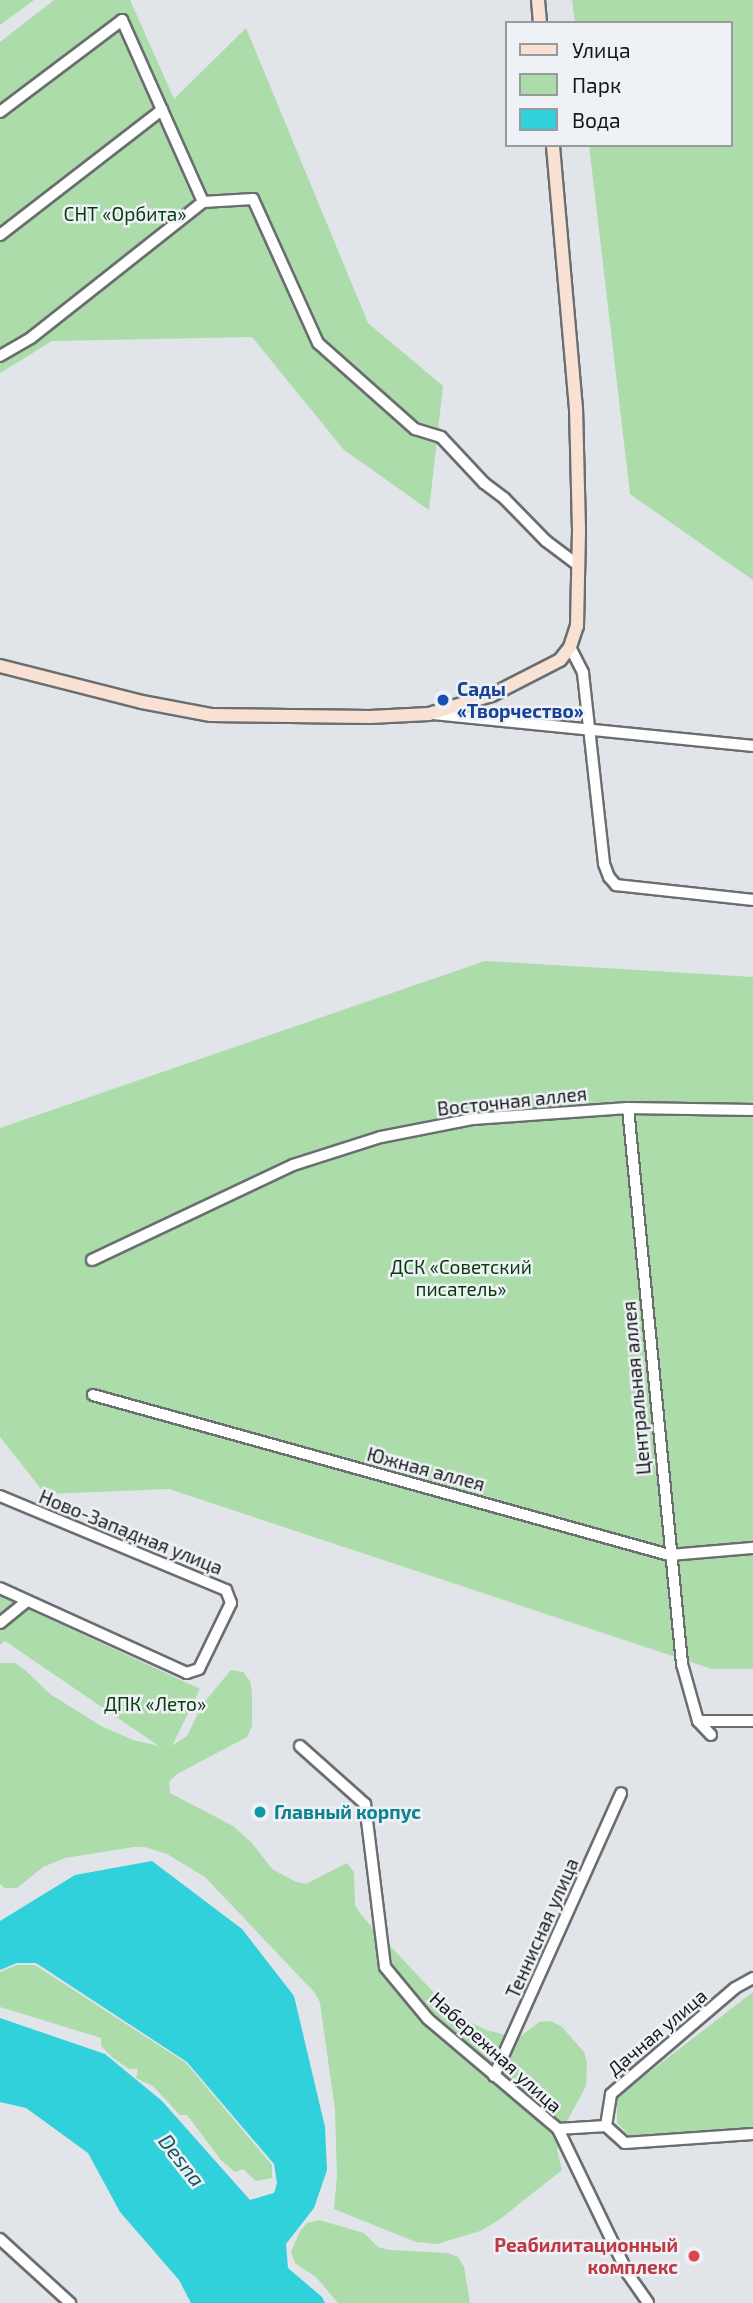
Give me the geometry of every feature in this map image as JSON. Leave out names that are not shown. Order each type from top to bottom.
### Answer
[{"type":"street","points":[[538,0],[540,21]]},
{"type":"street","points":[[0,112],[122,20],[203,202]]},
{"type":"street","points":[[0,235],[162,110]]},
{"type":"street","points":[[429,714],[492,695],[547,670],[570,647],[576,625],[576,409],[553,147]]},
{"type":"street","points":[[0,356],[31,338],[203,202],[253,199],[318,343],[415,429],[441,437],[484,484],[504,498],[547,541],[578,565]]},
{"type":"street","points":[[570,647],[583,673],[604,864],[609,877],[616,885],[753,900]]},
{"type":"street","points":[[0,666],[142,702],[211,715],[292,718],[429,714],[753,746]]},
{"type":"street","name":"Восточная аллея","points":[[92,1260],[293,1165],[380,1137],[473,1119],[628,1108],[753,1110]]},
{"type":"street","name":"Центральная аллея","points":[[628,1108],[669,1555],[682,1664],[698,1721]]},
{"type":"street","name":"Южная аллея","points":[[93,1395],[669,1555],[753,1548]]},
{"type":"street","name":"Ново-Западная улица","points":[[0,1496],[226,1590],[231,1603],[199,1669],[187,1673],[0,1588]]},
{"type":"street","points":[[0,1623],[26,1602]]},
{"type":"street","points":[[698,1721],[753,1721]]},
{"type":"street","points":[[698,1721],[711,1735]]},
{"type":"street","name":"Набережная улица","points":[[300,1746],[365,1804],[385,1967],[428,2019],[558,2130]]},
{"type":"street","name":"Теннисная улица","points":[[494,2076],[621,1793]]},
{"type":"street","name":"Дачная улица","points":[[606,2126],[611,2094],[735,1988],[753,1978]]},
{"type":"street","points":[[648,2303],[628,2274],[558,2130],[606,2126],[625,2143],[753,2134]]},
{"type":"street","points":[[0,2239],[70,2303]]},
{"type":"green space","points":[[0,0],[34,0],[0,25]]},
{"type":"green space","name":"СНТ «Орбита»","points":[[54,0],[130,0],[174,99],[246,28],[368,323],[443,386],[429,510],[344,450],[252,337],[52,341],[0,373],[0,42]]},
{"type":"green space","points":[[572,0],[753,0],[753,580],[630,494],[589,147],[732,147],[732,21],[575,21]]},
{"type":"green space","name":"ДСК «Советский писатель»","points":[[485,961],[753,977],[753,1669],[712,1669],[169,1489],[45,1494],[0,1437],[0,1128]]},
{"type":"green space","name":"ДПК «Лето»","points":[[0,1596],[200,1689],[172,1746],[187,1736],[202,1705],[231,1670],[243,1672],[250,1681],[252,1692],[252,1726],[247,1737],[177,1774],[169,1782],[170,1793],[233,1826],[251,1842],[272,1869],[294,1881],[306,1884],[347,1863],[354,1872],[355,1905],[361,1915],[438,1997],[466,2020],[486,2030],[510,2036],[521,2036],[539,2022],[550,2021],[561,2026],[584,2052],[587,2063],[586,2086],[564,2127],[557,2150],[562,2170],[499,2220],[480,2231],[437,2244],[416,2242],[334,2209],[337,2177],[335,2110],[320,2003],[315,1993],[205,1877],[167,1854],[145,1847],[134,1847],[65,1858],[43,1867],[17,1888],[5,1888],[0,1884],[0,1663],[15,1663],[50,1694],[101,1726],[133,1740],[159,1746],[5,1641],[0,1645]]},
{"type":"green space","points":[[17,1965],[35,1965],[186,2063],[272,2165],[272,2178],[256,2181],[243,2169],[235,2172],[221,2160],[187,2115],[180,2115],[153,2086],[136,2078],[138,2069],[129,2069],[112,2057],[101,2046],[101,2038],[0,2007],[0,1972]]},
{"type":"green space","points":[[753,1992],[753,2127],[631,2137],[617,2123],[617,2097]]},
{"type":"green space","points":[[319,2220],[364,2233],[378,2247],[389,2250],[448,2253],[458,2257],[464,2267],[470,2303],[338,2303],[316,2277],[295,2263],[291,2252],[300,2231],[307,2223]]},
{"type":"water","name":"Desna","points":[[152,1861],[242,1929],[294,1996],[325,2127],[327,2170],[314,2208],[286,2244],[288,2268],[322,2297],[325,2303],[191,2303],[179,2280],[120,2212],[88,2153],[26,2108],[0,2102],[0,2018],[105,2054],[162,2101],[250,2200],[274,2193],[277,2183],[274,2164],[187,2062],[36,1963],[17,1963],[0,1970],[0,1921],[75,1875]]},
{"type":"place","name":"Сады «Творчество»","points":[[443,700]]},
{"type":"place","name":"Главный корпус","points":[[260,1812]]},
{"type":"place","name":"Реабилитационный комплекс","points":[[694,2256]]}]
